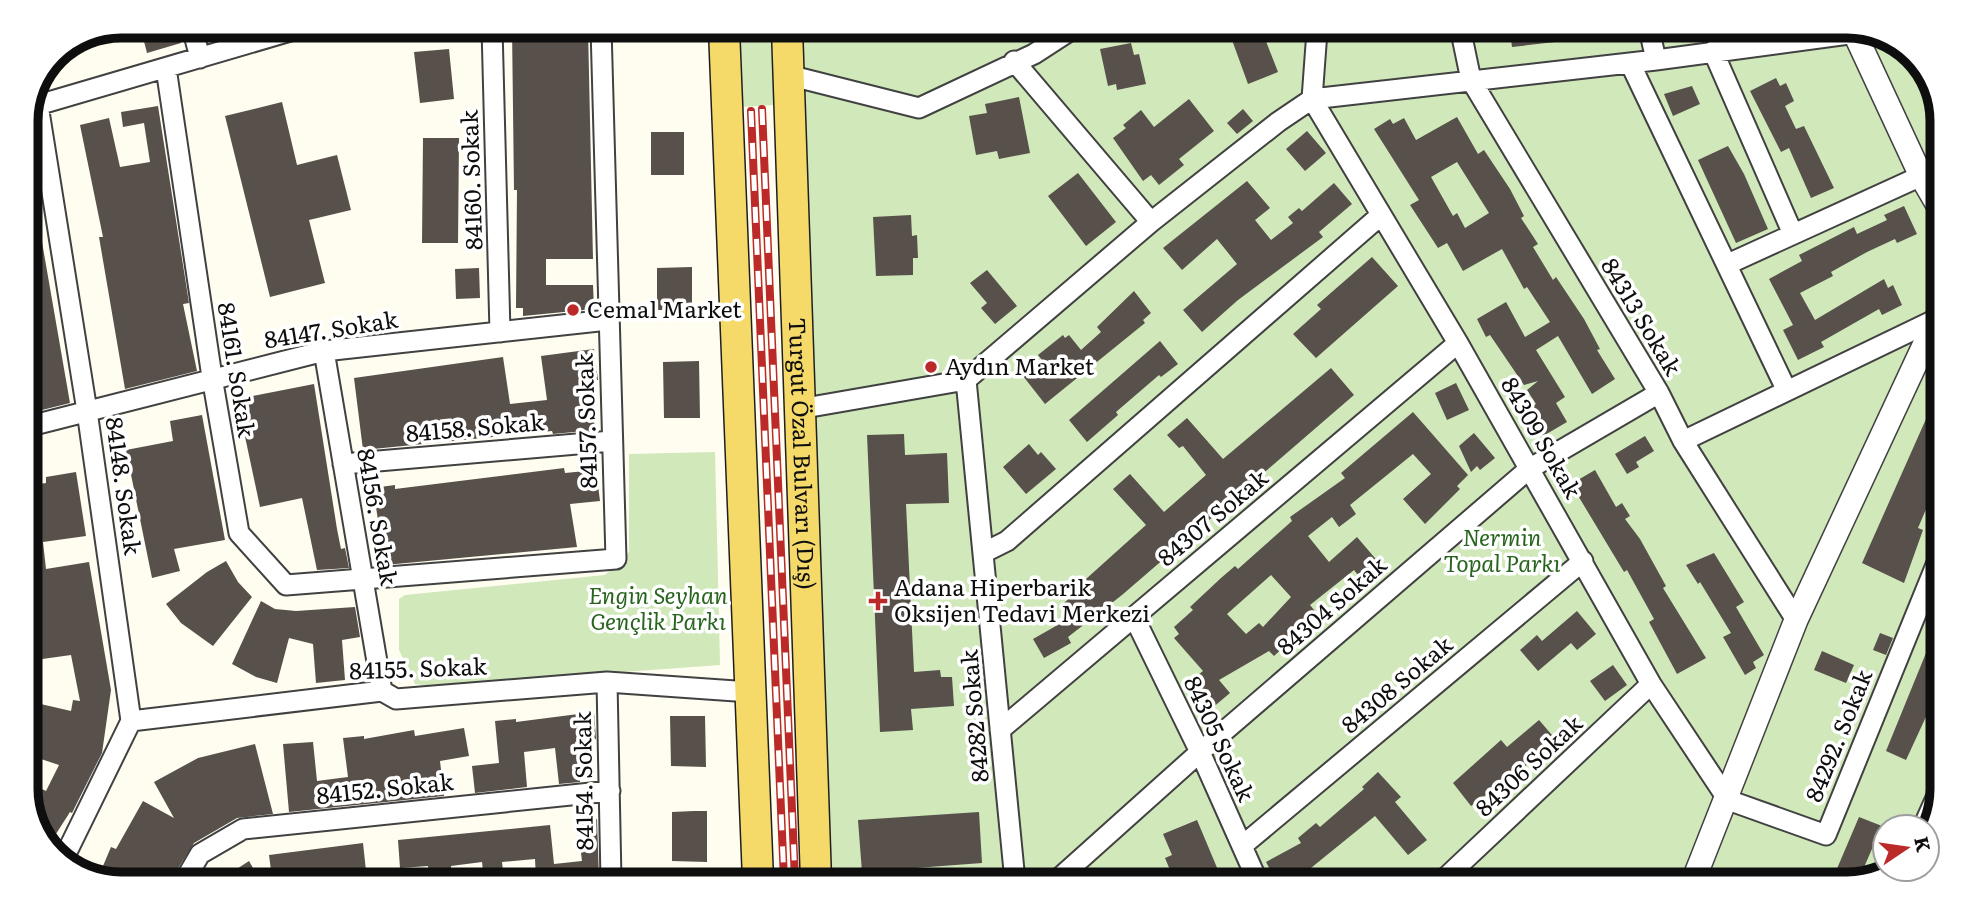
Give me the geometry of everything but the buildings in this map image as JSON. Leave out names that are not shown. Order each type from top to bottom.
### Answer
[{"type":"main road","points":[[724,38],[758,872]]},
{"type":"main road","name":"Turgut Özal Bulvarı (Dış)","points":[[788,38],[816,872]]},
{"type":"street","points":[[195,38],[201,58]]},
{"type":"street","points":[[41,102],[267,38]]},
{"type":"street","name":"84160. Sokak","points":[[492,38],[500,332]]},
{"type":"street","name":"84157. Sokak","points":[[363,579],[616,559],[601,38]]},
{"type":"street","points":[[788,75],[919,108],[1014,61],[1034,54],[1059,38]]},
{"type":"street","points":[[1312,99],[1316,38]]},
{"type":"street","name":"84313 Sokak","points":[[1462,38],[1471,80],[1659,393],[1683,441],[1796,620]]},
{"type":"street","points":[[1651,38],[1656,60]]},
{"type":"street","points":[[799,410],[966,380],[1151,222],[1278,122],[1312,99],[1656,60],[1817,38]]},
{"type":"street","points":[[1857,39],[1930,191]]},
{"type":"street","points":[[1713,51],[1793,234]]},
{"type":"street","points":[[1014,61],[1151,222]]},
{"type":"street","points":[[1630,63],[1786,389]]},
{"type":"street","name":"84161. Sokak","points":[[166,68],[212,377],[239,533],[286,585],[363,579]]},
{"type":"street","name":"84309 Sokak","points":[[1312,99],[1458,343],[1651,684],[1728,800]]},
{"type":"street","name":"84148. Sokak","points":[[39,128],[87,411],[131,721]]},
{"type":"street","points":[[1728,264],[1921,176]]},
{"type":"street","points":[[985,552],[1007,541],[1381,215]]},
{"type":"street","points":[[1683,441],[1930,318]]},
{"type":"street","name":"84147. Sokak","points":[[39,424],[212,377],[324,351],[608,320]]},
{"type":"street","points":[[1701,872],[1796,620],[1930,330]]},
{"type":"street","name":"84307 Sokak","points":[[1000,730],[1458,343]]},
{"type":"street","name":"84156. Sokak","points":[[324,351],[382,691]]},
{"type":"street","name":"84282 Sokak","points":[[966,380],[1015,872]]},
{"type":"street","name":"84304 Sokak","points":[[1066,872],[1200,752],[1529,468],[1659,393]]},
{"type":"street","name":"84158. Sokak","points":[[343,464],[612,441]]},
{"type":"street","name":"84308 Sokak","points":[[1242,846],[1583,561]]},
{"type":"street","name":"84292. Sokak","points":[[1728,800],[1825,835],[1930,579]]},
{"type":"street","name":"84305 Sokak","points":[[1134,617],[1200,752],[1254,872]]},
{"type":"street","name":"84155. Sokak","points":[[131,721],[382,691],[396,699],[607,682],[750,692]]},
{"type":"street","name":"84154. Sokak","points":[[607,682],[611,872]]},
{"type":"street","name":"84306 Sokak","points":[[1452,872],[1651,684]]},
{"type":"street","points":[[67,852],[131,721]]},
{"type":"street","name":"84152. Sokak","points":[[190,872],[200,854],[243,829],[610,791]]},
{"type":"green space","points":[[737,38],[775,38],[775,105],[740,107]]},
{"type":"green space","name":"Nermin Topal Parkı","points":[[803,38],[1847,38],[1879,45],[1898,56],[1919,80],[1926,95],[1930,116],[1929,805],[1926,813],[1871,813],[1871,869],[1847,872],[828,872]]},
{"type":"green space","name":"Engin Seyhan Gençlik Parkı","points":[[715,452],[720,665],[430,686],[415,684],[399,650],[399,599],[405,595],[605,575],[629,552],[629,454]]},
{"type":"railway","points":[[762,109],[795,872]]},
{"type":"railway","points":[[751,111],[784,872]]},
{"type":"place","name":"Cemal Market","points":[[573,310]]},
{"type":"place","name":"Aydın Market","points":[[931,367]]},
{"type":"place","name":"Adana Hiperbarik Oksijen Tedavi Merkezi","points":[[878,601]]}]
